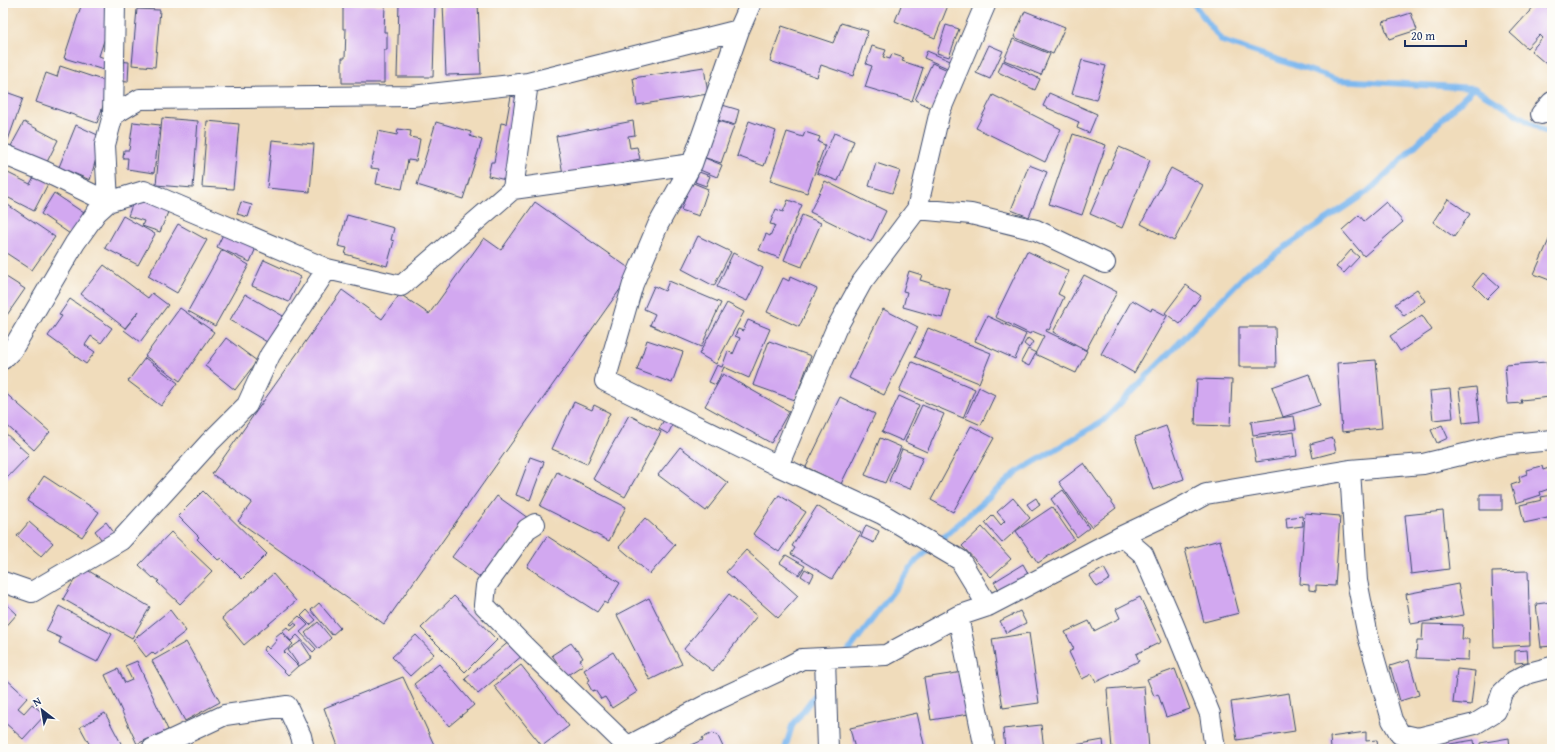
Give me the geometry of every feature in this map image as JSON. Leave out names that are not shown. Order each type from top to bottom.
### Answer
[{"type":"street","points":[[108,202],[105,146],[113,115],[115,3]]},
{"type":"street","points":[[750,3],[692,164],[658,225],[633,284],[605,381],[778,466],[882,514],[960,560],[988,606]]},
{"type":"street","points":[[778,466],[840,322],[862,282],[917,209],[940,111],[986,3]]},
{"type":"street","points":[[113,115],[140,98],[412,96],[528,83],[739,30]]},
{"type":"street","points":[[513,189],[528,83]]},
{"type":"street","points":[[3,154],[44,171],[108,202]]},
{"type":"street","points":[[3,359],[12,350],[75,243],[97,212],[108,202],[144,190],[327,269],[401,286],[513,189],[692,164]]},
{"type":"street","points":[[917,209],[971,214],[1036,230],[1104,263]]},
{"type":"street","points":[[3,582],[32,592],[121,540],[210,442],[247,405],[270,355],[327,269]]},
{"type":"street","points":[[535,524],[527,530],[486,586],[484,605],[626,748],[706,705],[802,659],[825,659],[886,654],[958,616],[988,606],[1206,494],[1350,470],[1423,464],[1502,445],[1552,440]]},
{"type":"street","points":[[1350,470],[1357,581],[1368,636],[1392,720],[1400,734],[1420,744],[1475,724],[1496,711],[1502,693],[1514,681],[1529,673],[1552,666]]},
{"type":"street","points":[[1122,536],[1143,554],[1210,714],[1215,749]]},
{"type":"street","points":[[958,616],[985,749]]},
{"type":"street","points":[[825,659],[828,749]]},
{"type":"street","points":[[152,749],[225,715],[287,706],[301,736],[304,749]]},
{"type":"building","points":[[82,3],[110,3],[112,16],[99,56],[110,60],[107,71],[64,58]]},
{"type":"building","points":[[399,3],[435,4],[433,77],[397,77]]},
{"type":"building","points":[[443,3],[478,3],[481,74],[446,75]]},
{"type":"building","points":[[902,3],[949,3],[935,38],[895,21]]},
{"type":"building","points":[[1537,3],[1543,3],[1552,11],[1552,69],[1531,51],[1542,38],[1539,35],[1527,48],[1510,33]]},
{"type":"building","points":[[343,5],[385,5],[384,32],[387,32],[387,50],[384,50],[384,83],[342,83],[342,58],[345,58],[346,29],[343,29]]},
{"type":"building","points":[[137,9],[160,10],[155,67],[132,65]]},
{"type":"building","points":[[1025,11],[1065,27],[1053,54],[1014,37]]},
{"type":"building","points":[[1411,13],[1417,30],[1389,39],[1383,22]]},
{"type":"building","points":[[841,23],[868,31],[853,76],[821,65],[817,77],[770,61],[782,26],[833,43]]},
{"type":"building","points":[[946,25],[959,29],[949,57],[937,53]]},
{"type":"building","points":[[1013,39],[1050,54],[1041,75],[1004,60]]},
{"type":"building","points":[[989,45],[1003,51],[990,79],[976,73]]},
{"type":"building","points":[[872,46],[886,50],[883,57],[890,59],[892,54],[904,58],[902,61],[923,68],[912,101],[865,87],[872,66],[866,64]]},
{"type":"building","points":[[927,51],[955,63],[952,70],[924,58]]},
{"type":"building","points":[[1082,60],[1106,66],[1096,100],[1072,94]]},
{"type":"building","points":[[117,61],[129,62],[128,82],[116,81]]},
{"type":"building","points":[[1003,61],[1040,79],[1035,90],[998,72]]},
{"type":"building","points":[[932,63],[952,72],[934,109],[915,100]]},
{"type":"building","points":[[60,66],[111,83],[97,123],[36,102],[46,73],[57,77]]},
{"type":"building","points":[[704,67],[708,94],[637,105],[633,78]]},
{"type":"building","points":[[3,91],[23,98],[8,140],[3,139]]},
{"type":"building","points":[[1049,93],[1097,114],[1089,133],[1077,128],[1079,122],[1043,106]]},
{"type":"building","points":[[993,95],[1061,129],[1045,162],[976,128]]},
{"type":"building","points":[[511,96],[521,99],[506,180],[488,176],[491,162],[494,162],[501,123],[506,124]]},
{"type":"building","points":[[719,104],[739,110],[735,125],[714,119]]},
{"type":"building","points":[[162,118],[198,121],[193,188],[156,185]]},
{"type":"building","points":[[715,120],[734,126],[721,163],[703,157]]},
{"type":"building","points":[[207,121],[239,124],[233,189],[202,187]]},
{"type":"building","points":[[633,121],[635,135],[628,136],[630,148],[637,147],[640,159],[563,174],[556,136]]},
{"type":"building","points":[[749,121],[776,131],[764,166],[737,156]]},
{"type":"building","points":[[24,122],[58,140],[46,164],[11,146]]},
{"type":"building","points":[[133,122],[160,125],[154,173],[127,169],[128,158],[123,158],[124,150],[129,150]]},
{"type":"building","points":[[436,122],[471,132],[470,136],[482,140],[463,199],[417,185]]},
{"type":"building","points":[[76,125],[102,137],[90,180],[59,167]]},
{"type":"building","points":[[398,129],[411,131],[410,137],[420,139],[416,161],[408,160],[402,189],[376,184],[379,169],[371,168],[378,131],[397,135]]},
{"type":"building","points":[[787,132],[803,137],[805,132],[820,137],[818,142],[825,145],[807,193],[770,181]]},
{"type":"building","points":[[834,133],[854,141],[838,181],[817,173]]},
{"type":"building","points":[[1073,134],[1106,145],[1082,215],[1049,204]]},
{"type":"building","points":[[272,140],[314,144],[310,192],[267,188]]},
{"type":"building","points":[[1119,147],[1150,160],[1122,228],[1090,214]]},
{"type":"building","points":[[705,158],[722,165],[717,177],[700,170]]},
{"type":"building","points":[[876,163],[900,171],[892,193],[869,186]]},
{"type":"building","points":[[1029,165],[1047,172],[1029,217],[1011,210]]},
{"type":"building","points":[[1171,168],[1203,185],[1174,241],[1141,224]]},
{"type":"building","points":[[699,172],[710,176],[706,186],[695,182]]},
{"type":"building","points":[[8,173],[30,184],[35,175],[49,182],[34,211],[3,195],[3,184]]},
{"type":"building","points":[[825,181],[886,211],[871,242],[810,212]]},
{"type":"building","points":[[691,182],[708,189],[699,216],[681,210]]},
{"type":"building","points":[[54,193],[87,215],[73,236],[41,214]]},
{"type":"building","points":[[136,194],[170,207],[160,232],[142,226],[144,221],[128,216]]},
{"type":"building","points":[[1448,199],[1470,214],[1454,237],[1433,222]]},
{"type":"building","points":[[788,200],[802,205],[779,258],[759,250],[766,234],[770,236],[775,225],[770,224],[776,209],[783,212]]},
{"type":"building","points":[[241,202],[252,205],[248,217],[237,214]]},
{"type":"building","points":[[535,202],[633,271],[384,624],[238,521],[252,502],[212,474],[342,290],[382,319],[400,294],[429,314],[484,238],[501,250]]},
{"type":"building","points":[[1386,202],[1403,222],[1364,256],[1342,230],[1359,215],[1364,221]]},
{"type":"building","points":[[5,203],[55,237],[32,270],[3,251],[3,206]]},
{"type":"building","points":[[347,215],[394,228],[391,240],[394,241],[387,266],[345,254],[347,248],[338,246]]},
{"type":"building","points":[[802,215],[821,223],[802,267],[784,260]]},
{"type":"building","points":[[123,216],[155,234],[138,265],[105,248]]},
{"type":"building","points":[[178,224],[207,240],[177,293],[148,276]]},
{"type":"building","points":[[225,230],[258,243],[250,262],[217,247]]},
{"type":"building","points":[[1552,233],[1552,281],[1534,274]]},
{"type":"building","points":[[698,236],[731,252],[714,286],[682,269]]},
{"type":"building","points":[[222,250],[249,265],[215,326],[188,311]]},
{"type":"building","points":[[1351,250],[1359,257],[1344,273],[1336,267]]},
{"type":"building","points":[[1027,251],[1069,271],[1058,294],[1064,297],[1049,330],[1047,329],[1046,331],[1087,351],[1076,373],[1035,354],[1044,336],[1032,331],[1030,334],[995,317]]},
{"type":"building","points":[[733,253],[763,268],[747,301],[717,287]]},
{"type":"building","points":[[264,260],[301,277],[289,302],[252,286]]},
{"type":"building","points":[[104,265],[148,298],[152,293],[168,305],[140,342],[124,330],[139,311],[125,328],[81,294]]},
{"type":"building","points":[[909,271],[922,275],[920,280],[950,289],[942,318],[903,307],[907,292],[903,291]]},
{"type":"building","points":[[1483,273],[1499,287],[1487,299],[1473,285]]},
{"type":"building","points":[[3,275],[25,289],[7,315],[3,313]]},
{"type":"building","points":[[1084,275],[1117,292],[1086,350],[1053,332]]},
{"type":"building","points":[[790,277],[817,289],[799,327],[767,312],[783,278],[789,281]]},
{"type":"building","points":[[669,281],[721,303],[701,347],[650,325],[655,314],[644,309],[654,286],[665,291]]},
{"type":"building","points":[[1186,285],[1201,296],[1180,324],[1165,313]]},
{"type":"building","points":[[1417,289],[1425,301],[1404,316],[1395,304]]},
{"type":"building","points":[[245,294],[283,316],[267,342],[230,320]]},
{"type":"building","points":[[70,299],[112,328],[101,343],[91,336],[85,345],[95,352],[86,364],[48,336],[62,316],[59,315]]},
{"type":"building","points":[[1132,300],[1151,311],[1152,308],[1167,316],[1134,373],[1101,354]]},
{"type":"building","points":[[727,303],[744,312],[716,364],[699,354]]},
{"type":"building","points":[[180,308],[214,332],[180,381],[145,356]]},
{"type":"building","points":[[883,309],[918,327],[884,395],[849,378]]},
{"type":"building","points":[[1422,315],[1432,330],[1400,351],[1390,336]]},
{"type":"building","points":[[987,316],[1026,334],[1015,359],[975,341]]},
{"type":"building","points":[[748,320],[770,329],[749,378],[724,367],[716,385],[709,382],[717,365],[722,367],[728,351],[733,354],[740,338],[735,336],[738,329],[743,331]]},
{"type":"building","points":[[1239,327],[1275,327],[1276,367],[1239,367]]},
{"type":"building","points":[[928,328],[991,353],[979,383],[915,357]]},
{"type":"building","points":[[226,338],[257,361],[235,390],[205,366]]},
{"type":"building","points":[[1028,338],[1033,342],[1029,348],[1024,344]]},
{"type":"building","points":[[647,340],[683,352],[672,383],[637,370]]},
{"type":"building","points":[[769,341],[811,356],[795,400],[753,385]]},
{"type":"building","points":[[1028,349],[1036,353],[1029,366],[1021,362]]},
{"type":"building","points":[[145,358],[178,383],[161,406],[128,381]]},
{"type":"building","points":[[1376,360],[1382,428],[1342,432],[1337,363]]},
{"type":"building","points":[[912,362],[975,389],[963,418],[899,391]]},
{"type":"building","points":[[1547,362],[1550,397],[1521,400],[1522,403],[1508,404],[1505,365]]},
{"type":"building","points":[[723,374],[789,411],[771,443],[705,406]]},
{"type":"building","points":[[1309,374],[1320,405],[1283,417],[1272,387]]},
{"type":"building","points":[[1197,379],[1232,380],[1230,426],[1195,425]]},
{"type":"building","points":[[979,387],[995,395],[981,425],[965,418]]},
{"type":"building","points":[[1476,387],[1480,421],[1463,423],[1459,389]]},
{"type":"building","points":[[1450,389],[1453,418],[1433,420],[1430,391]]},
{"type":"building","points":[[3,391],[50,432],[34,450],[3,422]]},
{"type":"building","points":[[899,396],[919,405],[903,441],[882,432]]},
{"type":"building","points":[[840,397],[875,414],[841,484],[806,467]]},
{"type":"building","points":[[574,402],[592,410],[594,405],[610,413],[587,464],[552,449]]},
{"type":"building","points":[[922,405],[944,414],[927,452],[905,442]]},
{"type":"building","points":[[629,415],[661,432],[625,497],[593,479]]},
{"type":"building","points":[[1294,416],[1296,429],[1253,435],[1251,422]]},
{"type":"building","points":[[665,418],[674,422],[668,434],[659,429]]},
{"type":"building","points":[[1442,425],[1448,438],[1437,443],[1431,430]]},
{"type":"building","points":[[971,426],[994,438],[953,512],[931,500]]},
{"type":"building","points":[[1166,426],[1184,479],[1153,490],[1135,437]]},
{"type":"building","points":[[3,431],[29,455],[4,481],[3,480]]},
{"type":"building","points":[[1294,432],[1297,456],[1256,462],[1252,438]]},
{"type":"building","points":[[880,438],[901,447],[885,483],[865,475]]},
{"type":"building","points":[[1333,438],[1336,452],[1313,458],[1310,444]]},
{"type":"building","points":[[680,447],[728,483],[706,511],[658,475]]},
{"type":"building","points":[[902,449],[923,457],[910,489],[889,481]]},
{"type":"building","points":[[530,457],[544,462],[530,500],[516,495]]},
{"type":"building","points":[[1084,463],[1116,508],[1091,527],[1059,482]]},
{"type":"building","points":[[1542,466],[1543,470],[1552,467],[1552,488],[1540,492],[1541,495],[1516,503],[1511,485],[1520,482],[1519,477],[1527,474],[1526,470]]},
{"type":"building","points":[[557,472],[626,507],[609,541],[540,506]]},
{"type":"building","points":[[44,476],[99,512],[82,537],[27,501]]},
{"type":"building","points":[[1063,490],[1089,528],[1077,537],[1051,499]]},
{"type":"building","points":[[203,491],[267,554],[242,579],[221,558],[218,560],[197,539],[199,537],[178,516]]},
{"type":"building","points":[[1480,494],[1502,494],[1502,510],[1480,510]]},
{"type":"building","points":[[779,495],[806,512],[779,552],[753,534]]},
{"type":"building","points":[[1552,495],[1552,517],[1524,523],[1520,505],[1542,500],[1541,497]]},
{"type":"building","points":[[497,496],[528,518],[484,580],[452,557]]},
{"type":"building","points":[[1013,498],[1030,518],[1002,543],[985,523],[993,515],[1001,525],[1005,521],[997,512]]},
{"type":"building","points":[[1036,498],[1040,505],[1032,511],[1027,504]]},
{"type":"building","points":[[817,506],[861,533],[832,579],[791,554],[795,548],[792,546]]},
{"type":"building","points":[[1052,507],[1074,539],[1038,563],[1016,531]]},
{"type":"building","points":[[1443,511],[1449,569],[1411,574],[1405,515]]},
{"type":"building","points":[[1305,513],[1340,516],[1335,586],[1316,585],[1316,591],[1309,590],[1309,585],[1300,584]]},
{"type":"building","points":[[1302,516],[1303,526],[1287,528],[1286,518]]},
{"type":"building","points":[[645,518],[675,545],[650,574],[619,547]]},
{"type":"building","points":[[29,522],[53,543],[41,556],[17,536]]},
{"type":"building","points":[[106,522],[115,534],[104,543],[95,531]]},
{"type":"building","points":[[866,525],[879,531],[874,543],[861,537]]},
{"type":"building","points":[[982,527],[1011,559],[991,577],[962,546]]},
{"type":"building","points":[[171,532],[212,571],[180,604],[157,582],[159,581],[154,577],[153,578],[139,565]]},
{"type":"building","points":[[547,536],[620,583],[607,604],[604,602],[597,612],[527,567]]},
{"type":"building","points":[[1220,540],[1239,613],[1204,622],[1185,549]]},
{"type":"building","points":[[746,550],[798,596],[778,618],[726,572]]},
{"type":"building","points":[[786,555],[805,566],[799,575],[780,563]]},
{"type":"building","points":[[1023,564],[1029,575],[1001,593],[994,582]]},
{"type":"building","points":[[82,567],[150,607],[132,638],[63,599]]},
{"type":"building","points":[[1104,568],[1110,579],[1097,587],[1090,576]]},
{"type":"building","points":[[805,569],[814,574],[810,582],[801,576]]},
{"type":"building","points":[[1528,571],[1530,645],[1494,647],[1492,572]]},
{"type":"building","points":[[273,574],[296,601],[244,645],[222,618]]},
{"type":"building","points":[[1458,584],[1464,615],[1411,624],[1406,594]]},
{"type":"building","points":[[729,594],[757,616],[713,671],[684,649]]},
{"type":"building","points":[[454,596],[497,640],[465,672],[421,628]]},
{"type":"building","points":[[1140,597],[1161,642],[1136,654],[1139,661],[1096,682],[1092,674],[1082,679],[1069,652],[1074,649],[1065,632],[1089,621],[1094,631],[1120,618],[1116,609]]},
{"type":"building","points":[[649,598],[682,664],[650,680],[617,615]]},
{"type":"building","points":[[3,601],[17,614],[3,630]]},
{"type":"building","points":[[1552,602],[1552,646],[1541,647],[1536,604]]},
{"type":"building","points":[[319,603],[340,628],[332,635],[311,610]]},
{"type":"building","points":[[59,606],[112,634],[97,662],[59,643],[61,638],[46,631]]},
{"type":"building","points":[[170,610],[186,631],[155,655],[152,652],[146,657],[133,640]]},
{"type":"building","points":[[307,610],[316,620],[310,625],[301,616]]},
{"type":"building","points":[[1020,611],[1026,623],[1006,633],[1000,621]]},
{"type":"building","points":[[299,616],[308,625],[300,632],[316,649],[313,652],[297,635],[291,641],[282,631],[287,627],[290,631],[297,625],[294,623],[292,625],[290,624]]},
{"type":"building","points":[[318,622],[331,638],[319,649],[305,633]]},
{"type":"building","points":[[1423,624],[1463,625],[1462,639],[1469,639],[1468,660],[1416,658],[1417,641],[1422,641]]},
{"type":"building","points":[[281,632],[293,644],[284,652],[298,666],[288,675],[263,650],[266,646],[269,649],[277,640],[275,637]]},
{"type":"building","points":[[1029,633],[1039,703],[1003,708],[992,639]]},
{"type":"building","points":[[416,635],[434,654],[410,676],[392,657]]},
{"type":"building","points":[[511,640],[524,654],[478,694],[465,679]]},
{"type":"building","points":[[301,641],[312,658],[299,666],[288,650]]},
{"type":"building","points":[[186,642],[220,702],[185,721],[152,661]]},
{"type":"building","points":[[571,643],[583,658],[580,660],[583,665],[566,676],[552,655]]},
{"type":"building","points":[[1527,650],[1528,662],[1515,663],[1515,651]]},
{"type":"building","points":[[613,652],[637,692],[612,708],[605,697],[601,699],[595,690],[592,691],[587,682],[590,680],[584,670]]},
{"type":"building","points":[[1409,660],[1419,695],[1400,701],[1390,666]]},
{"type":"building","points":[[137,661],[168,730],[137,744],[105,675],[118,669],[125,683],[132,680],[125,666]]},
{"type":"building","points":[[439,664],[474,705],[449,726],[414,684]]},
{"type":"building","points":[[521,665],[569,726],[542,746],[494,686]]},
{"type":"building","points":[[1175,669],[1190,709],[1166,717],[1158,694],[1154,696],[1147,679]]},
{"type":"building","points":[[1457,669],[1475,671],[1471,705],[1453,703]]},
{"type":"building","points":[[963,672],[969,714],[931,720],[924,678]]},
{"type":"building","points":[[3,676],[27,698],[18,708],[24,713],[32,704],[45,715],[23,739],[3,721]]},
{"type":"building","points":[[403,677],[436,749],[339,749],[324,708]]},
{"type":"building","points":[[1144,686],[1149,749],[1112,749],[1107,689]]},
{"type":"building","points":[[1289,693],[1295,731],[1237,740],[1231,702]]},
{"type":"building","points":[[105,713],[124,749],[92,749],[80,727]]},
{"type":"building","points":[[917,713],[925,749],[855,749],[850,728]]},
{"type":"building","points":[[1041,725],[1044,749],[1005,749],[1003,729]]},
{"type":"building","points":[[1366,732],[1366,741],[1377,740],[1378,749],[1331,749],[1330,737]]},
{"type":"building","points":[[713,733],[715,735],[717,734],[724,749],[683,749],[703,740],[702,738]]},
{"type":"building","points":[[1509,738],[1510,749],[1481,749],[1480,743]]},
{"type":"building","points":[[1103,740],[1104,749],[1058,748]]},
{"type":"building","points":[[1474,740],[1475,749],[1444,749],[1444,745]]},
{"type":"waterway","points":[[1193,3],[1222,41],[1338,80],[1474,88],[1552,136]]},
{"type":"waterway","points":[[847,653],[916,561],[1016,473],[1103,421],[1248,272],[1370,190],[1474,88]]},
{"type":"waterway","points":[[785,749],[792,726],[821,687]]}]
